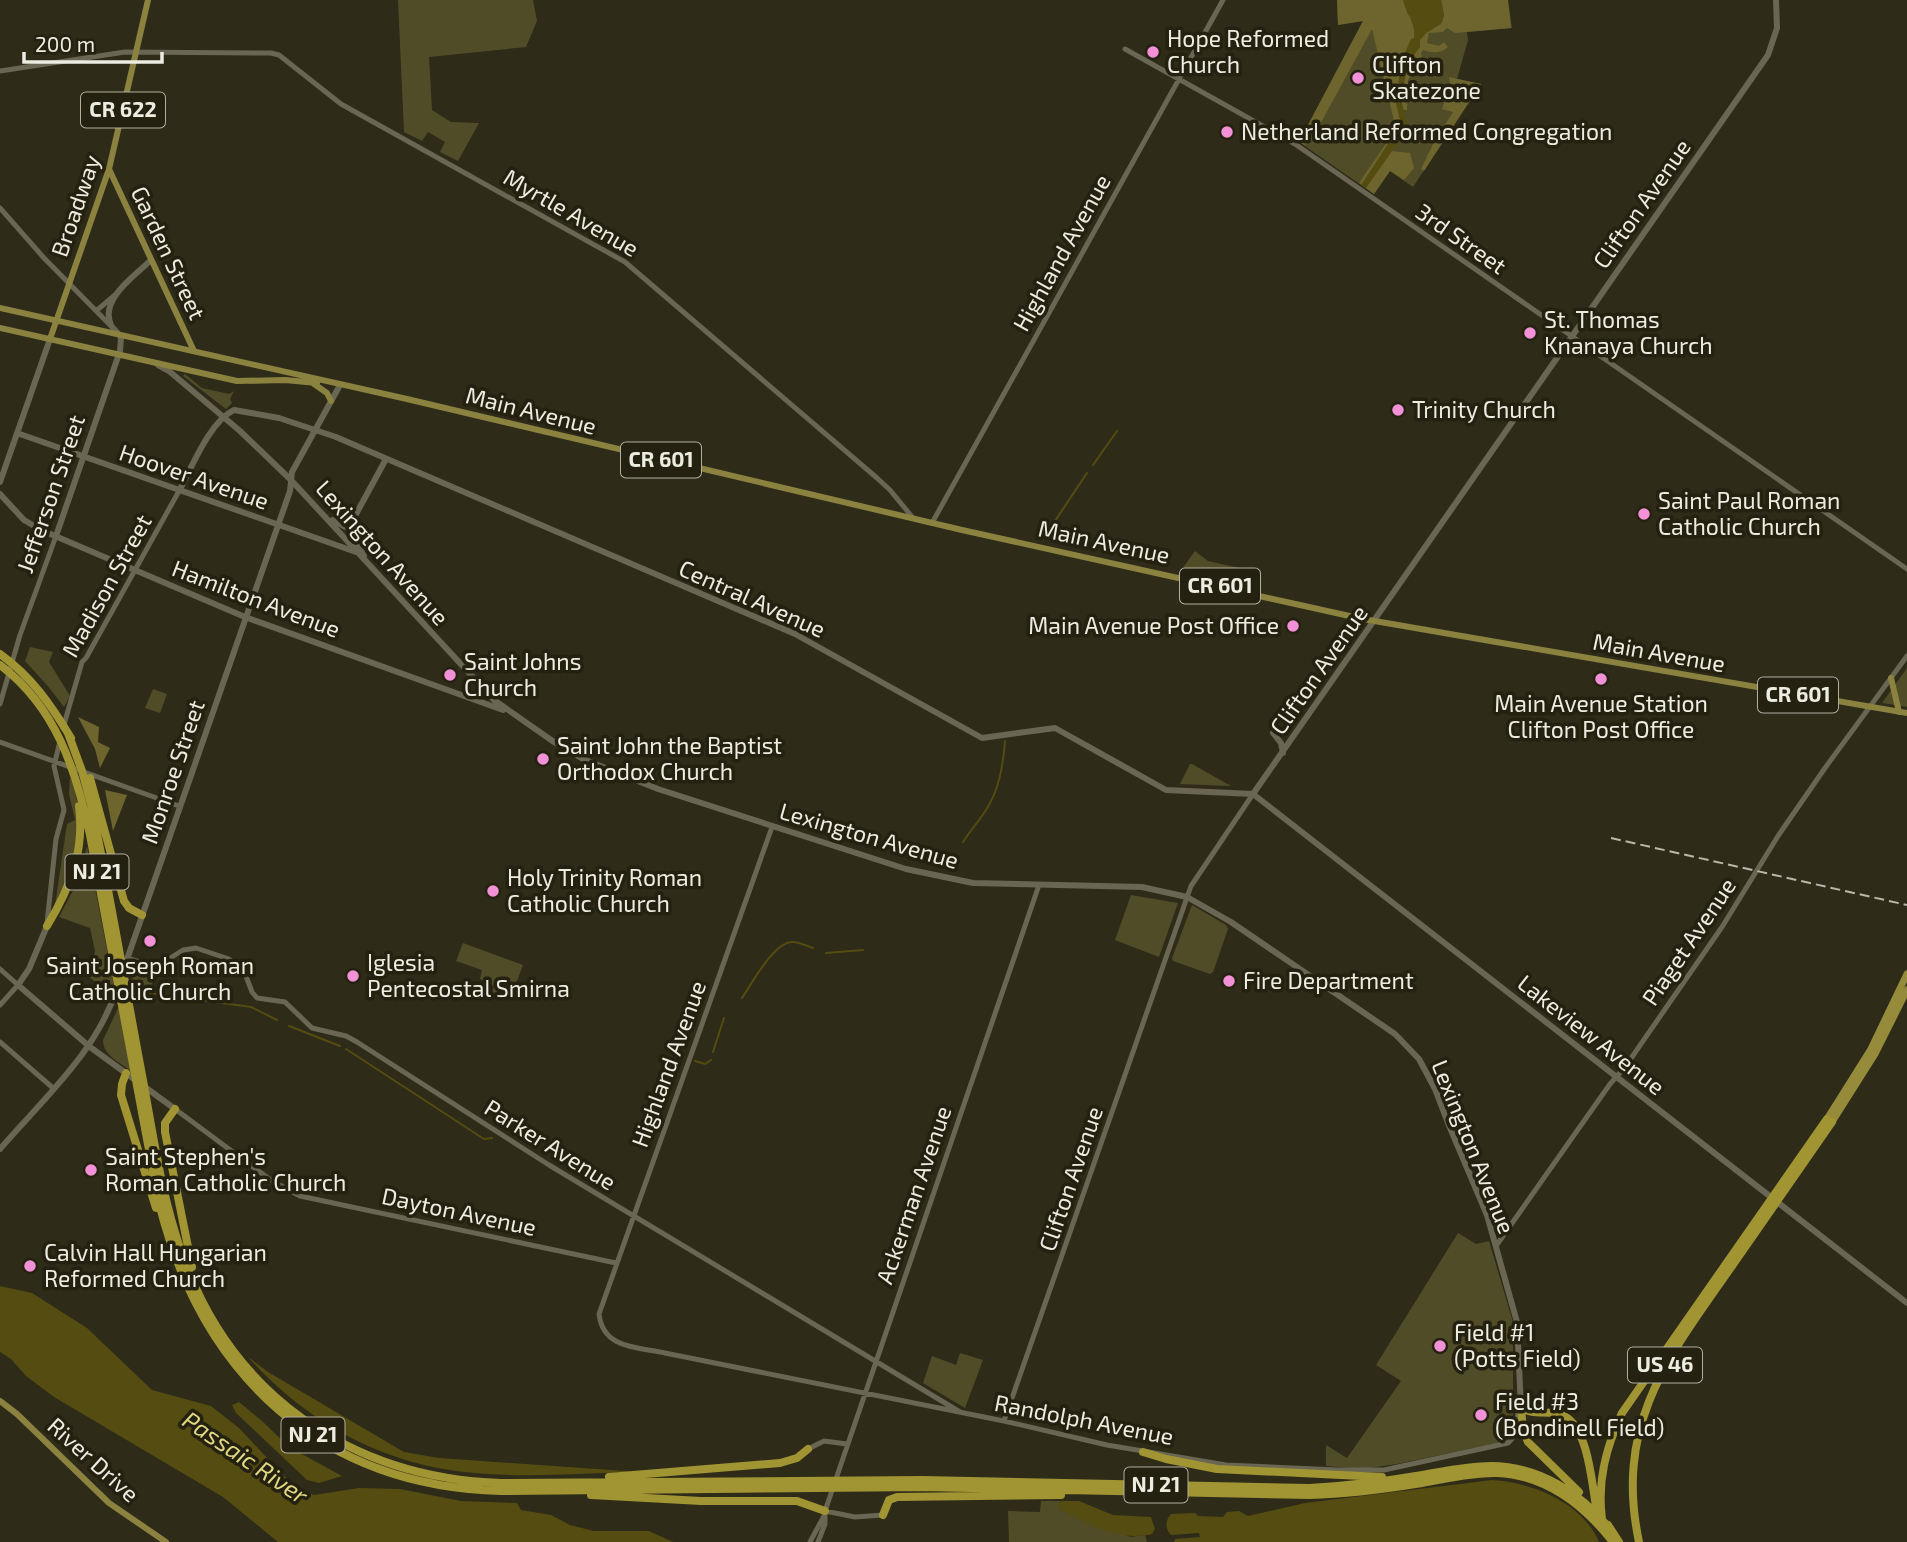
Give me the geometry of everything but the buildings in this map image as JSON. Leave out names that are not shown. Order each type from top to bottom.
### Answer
[{"type":"highway","name":"NJ 21","points":[[3,662],[18,668],[60,718],[88,780],[167,1202],[180,1250],[205,1306],[231,1348],[254,1377],[310,1425],[377,1460],[412,1471],[487,1486]]},
{"type":"highway","name":"NJ 21","points":[[3,662],[42,707],[56,729],[65,746],[74,775],[87,820],[125,1021],[130,1071],[138,1091],[163,1219],[177,1264],[192,1299],[218,1342],[249,1382],[286,1416],[317,1438],[362,1462],[398,1475],[447,1486],[845,1484],[1327,1494],[1377,1490],[1478,1474],[1506,1474],[1535,1481],[1565,1495],[1591,1516],[1608,1542]]},
{"type":"highway","points":[[47,926],[78,859],[80,822],[74,775]]},
{"type":"highway","points":[[88,780],[124,901],[129,908],[142,915]]},
{"type":"highway","name":"US 46","points":[[1830,1120],[1871,1049],[1907,974]]},
{"type":"highway","name":"US 46","points":[[1639,1542],[1633,1509],[1632,1475],[1640,1426],[1650,1395],[1682,1338],[1875,1054],[1907,990]]},
{"type":"highway","points":[[130,1071],[122,1084],[122,1100],[170,1252],[192,1299]]},
{"type":"highway","points":[[174,1109],[165,1123],[165,1132],[188,1256],[198,1283],[231,1348]]},
{"type":"highway","name":"US 46","points":[[1608,1542],[1602,1514],[1601,1480],[1608,1445],[1622,1413],[1766,1212]]},
{"type":"highway","points":[[1608,1542],[1590,1479],[1584,1444],[1576,1424],[1558,1414],[1531,1412],[1521,1408],[1523,1430],[1528,1442],[1541,1458],[1587,1500],[1610,1529]]},
{"type":"highway","points":[[487,1486],[780,1463],[797,1458],[808,1449]]},
{"type":"highway","points":[[1143,1451],[1187,1463],[1236,1471],[1372,1478],[1465,1469]]},
{"type":"highway","name":"NJ 21","points":[[845,1484],[986,1480],[1301,1488],[1359,1484],[1465,1469],[1506,1467],[1546,1478],[1582,1500],[1619,1542]]},
{"type":"highway","points":[[487,1486],[522,1494],[581,1494],[701,1501],[797,1501],[824,1514]]},
{"type":"highway","points":[[883,1515],[889,1500],[897,1497],[1163,1492]]},
{"type":"main road","name":"Broadway","points":[[50,340],[109,169],[148,0]]},
{"type":"main road","name":"Clifton Avenue","points":[[1253,794],[1768,55],[1776,36],[1776,0]]},
{"type":"main road","name":"Garden Street","points":[[109,169],[194,351]]},
{"type":"main road","points":[[121,335],[111,326],[109,309],[115,295],[151,260]]},
{"type":"main road","name":"Main Avenue","points":[[0,308],[340,384],[914,519],[1374,621],[1903,713]]},
{"type":"main road","name":"Main Avenue","points":[[0,328],[237,381],[340,384]]},
{"type":"main road","name":"Jefferson Street","points":[[55,536],[118,355],[121,335]]},
{"type":"main road","points":[[0,482],[50,340]]},
{"type":"main road","name":"Lexington Avenue","points":[[143,360],[169,371],[227,414],[316,505],[488,695],[554,742],[614,773],[890,865],[973,883],[1142,887],[1188,897],[1231,922],[1395,1034],[1412,1050],[1436,1089],[1487,1215],[1517,1322],[1521,1408]]},
{"type":"main road","points":[[309,382],[323,390],[331,401]]},
{"type":"main road","name":"Monroe Street","points":[[0,1149],[90,1047],[114,1000],[123,956],[142,915],[290,491],[292,472],[340,384]]},
{"type":"main road","name":"Central Avenue","points":[[227,414],[234,410],[279,418],[316,429],[386,458],[795,634],[982,738],[1055,728],[1166,790],[1253,794]]},
{"type":"main road","name":"Madison Street","points":[[179,491],[217,422],[227,414]]},
{"type":"main road","name":"Hoover Avenue","points":[[18,433],[359,553]]},
{"type":"main road","points":[[316,505],[343,527],[350,524],[386,458]]},
{"type":"main road","name":"Hamilton Avenue","points":[[0,494],[24,520],[41,530],[245,617],[512,714]]},
{"type":"main road","points":[[355,516],[350,535],[365,559]]},
{"type":"main road","points":[[1891,678],[1903,713]]},
{"type":"main road","points":[[1273,733],[1281,743],[1283,753]]},
{"type":"main road","name":"Lakeview Avenue","points":[[1253,794],[1907,1303]]},
{"type":"main road","name":"Madison Street","points":[[18,985],[29,968],[47,926]]},
{"type":"main road","name":"Dayton Avenue","points":[[18,985],[90,1047],[130,1071],[174,1109]]},
{"type":"main road","name":"River Drive","points":[[0,1401],[111,1504],[166,1542]]},
{"type":"street","name":"Highland Avenue","points":[[932,523],[1223,0]]},
{"type":"street","name":"3rd Street","points":[[1125,49],[1294,144],[1907,569]]},
{"type":"street","name":"Myrtle Avenue","points":[[137,51],[279,55],[341,104],[625,262],[884,484],[914,519]]},
{"type":"street","points":[[0,71],[137,51]]},
{"type":"street","points":[[0,208],[111,326]]},
{"type":"street","points":[[96,311],[115,295]]},
{"type":"street","name":"Madison Street","points":[[47,926],[56,839],[64,810],[54,760],[82,662],[179,491]]},
{"type":"street","name":"Jefferson Street","points":[[0,704],[20,635],[55,536]]},
{"type":"street","name":"Piaget Avenue","points":[[1496,1246],[1718,933],[1807,794],[1907,656]]},
{"type":"street","points":[[0,742],[179,806]]},
{"type":"street","name":"Clifton Avenue","points":[[1004,1421],[1191,886],[1253,794]]},
{"type":"street","name":"Highland Avenue","points":[[617,1343],[604,1333],[599,1314],[772,827]]},
{"type":"street","name":"Ackerman Avenue","points":[[810,1542],[824,1514],[1039,886]]},
{"type":"street","name":"Parker Avenue","points":[[123,956],[146,964],[159,965],[183,950],[197,948],[233,960],[246,972],[257,998],[285,1002],[312,1028],[352,1039],[633,1217],[962,1414]]},
{"type":"street","points":[[0,969],[18,985],[0,1005]]},
{"type":"street","points":[[0,1042],[53,1088]]},
{"type":"street","name":"Dayton Avenue","points":[[174,1109],[272,1181],[300,1196],[616,1264]]},
{"type":"street","name":"Randolph Avenue","points":[[617,1343],[1143,1451],[1233,1466],[1338,1471],[1384,1470],[1504,1445],[1514,1437],[1516,1418],[1521,1408]]},
{"type":"street","points":[[808,1449],[824,1441],[847,1444]]},
{"type":"street","points":[[824,1514],[855,1517],[883,1515]]},
{"type":"street","name":"Ackerman Avenue","points":[[818,1542],[825,1524],[824,1514]]},
{"type":"shaded area","points":[[398,0],[533,0],[537,21],[526,47],[429,57],[432,110],[451,122],[479,123],[458,161],[440,152],[445,142],[428,132],[422,141],[404,132]]},
{"type":"shaded area","points":[[1337,0],[1508,0],[1512,28],[1467,32],[1468,40],[1457,79],[1481,84],[1413,187],[1390,171],[1374,194],[1299,142],[1363,21],[1338,25]]},
{"type":"shaded area","points":[[1337,0],[1403,0],[1408,15],[1442,23],[1444,15],[1441,0],[1508,0],[1511,28],[1455,33],[1447,28],[1443,32],[1429,33],[1427,43],[1439,46],[1444,42],[1448,47],[1439,52],[1423,50],[1421,53],[1422,58],[1408,80],[1407,110],[1402,110],[1403,117],[1390,151],[1410,153],[1414,168],[1404,180],[1390,171],[1374,194],[1359,183],[1396,129],[1372,29],[1312,139],[1305,145],[1299,142],[1363,21],[1338,25]]},
{"type":"shaded area","points":[[1449,77],[1481,84],[1424,171],[1421,169],[1434,142],[1453,112],[1442,109],[1450,86]]},
{"type":"shaded area","points":[[185,374],[202,388],[229,394],[234,391],[230,399],[232,403],[226,409],[183,376]]},
{"type":"shaded area","points":[[1195,551],[1208,561],[1244,569],[1254,576],[1243,591],[1177,576]]},
{"type":"shaded area","points":[[30,647],[53,652],[49,662],[70,696],[64,707],[25,661]]},
{"type":"shaded area","points":[[1907,668],[1907,707],[1882,703]]},
{"type":"shaded area","points":[[153,689],[167,694],[160,713],[145,708]]},
{"type":"shaded area","points":[[78,717],[99,727],[98,742],[110,748],[100,768],[95,749]]},
{"type":"shaded area","points":[[1192,764],[1231,786],[1180,784]]},
{"type":"shaded area","points":[[70,777],[78,807],[78,850],[54,912],[67,824],[75,820],[69,794]]},
{"type":"shaded area","points":[[105,790],[127,795],[113,831]]},
{"type":"shaded area","points":[[87,846],[114,986],[111,995],[88,976],[95,951],[90,928],[59,917],[77,883]]},
{"type":"shaded area","points":[[1131,895],[1178,903],[1159,957],[1115,940]]},
{"type":"shaded area","points":[[1192,905],[1226,925],[1228,929],[1210,974],[1173,961],[1172,958]]},
{"type":"shaded area","points":[[463,943],[523,965],[510,1000],[492,994],[494,986],[480,979],[482,970],[456,961]]},
{"type":"shaded area","points":[[137,968],[155,971],[151,987],[138,989],[124,1028],[131,1071],[109,1054],[103,1040]]},
{"type":"shaded area","points":[[1458,1233],[1476,1244],[1489,1241],[1513,1322],[1513,1432],[1507,1441],[1397,1464],[1363,1469],[1326,1466],[1326,1445],[1347,1458],[1401,1381],[1376,1365]]},
{"type":"shaded area","points":[[960,1353],[983,1360],[965,1408],[923,1383],[932,1356],[956,1365]]},
{"type":"shaded area","points":[[1041,1501],[1059,1501],[1059,1509],[1131,1537],[1145,1535],[1147,1542],[1009,1542],[1008,1511],[1040,1512]]},
{"type":"water","points":[[1403,0],[1441,0],[1444,15],[1441,24],[1420,40],[1420,47],[1408,63],[1401,99],[1407,124],[1404,134],[1366,188],[1361,185],[1401,124],[1395,99],[1404,55],[1414,38]]},
{"type":"water","name":"Passaic River","points":[[0,1286],[32,1293],[87,1328],[152,1390],[211,1406],[239,1428],[298,1488],[314,1495],[359,1488],[400,1489],[461,1501],[517,1503],[521,1510],[551,1515],[570,1525],[594,1531],[649,1531],[673,1542],[278,1542],[223,1497],[54,1397],[26,1376],[11,1359],[0,1352]]},
{"type":"water","points":[[248,1357],[268,1372],[404,1452],[439,1458],[639,1472],[536,1475],[474,1473],[409,1461],[379,1451],[322,1421],[271,1381]]},
{"type":"water","points":[[239,1402],[289,1447],[342,1476],[319,1483],[307,1480],[236,1413],[232,1405]]},
{"type":"water","points":[[1492,1480],[1523,1485],[1554,1497],[1581,1516],[1599,1542],[1174,1542],[1175,1539],[1200,1537],[1199,1533],[1171,1535],[1167,1527],[1171,1514],[1195,1513],[1198,1516],[1223,1517],[1227,1512],[1239,1511],[1248,1516],[1305,1503]]},
{"type":"water","points":[[1059,1501],[1079,1501],[1113,1515],[1151,1517],[1155,1529],[1152,1534],[1139,1536],[1115,1534],[1059,1509]]},
{"type":"waterway","points":[[1093,465],[1117,431]]},
{"type":"waterway","points":[[1043,539],[1087,473]]},
{"type":"waterway","points":[[963,842],[994,794],[1002,769],[1005,741]]},
{"type":"waterway","points":[[742,998],[764,965],[784,944],[794,942],[813,948]]},
{"type":"waterway","points":[[826,953],[863,950]]},
{"type":"waterway","points":[[135,991],[251,1007],[277,1020]]},
{"type":"waterway","points":[[713,1052],[724,1018]]},
{"type":"waterway","points":[[289,1026],[340,1046]]},
{"type":"waterway","points":[[346,1049],[484,1139],[492,1138]]},
{"type":"waterway","points":[[695,1061],[705,1064],[711,1060]]},
{"type":"railway","points":[[1611,838],[1907,905]]},
{"type":"place","name":"Hope Reformed Church","points":[[1153,52]]},
{"type":"place","name":"Clifton Skatezone","points":[[1358,78]]},
{"type":"place","name":"Netherland Reformed Congregation","points":[[1227,132]]},
{"type":"place","name":"St. Thomas Knanaya Church","points":[[1530,333]]},
{"type":"place","name":"Trinity Church","points":[[1398,410]]},
{"type":"place","name":"Saint Paul Roman Catholic Church","points":[[1644,514]]},
{"type":"place","name":"Main Avenue Post Office","points":[[1293,626]]},
{"type":"place","name":"Saint Johns Church","points":[[450,675]]},
{"type":"place","name":"Main Avenue Station Clifton Post Office","points":[[1601,679]]},
{"type":"place","name":"Saint John the Baptist Orthodox Church","points":[[543,759]]},
{"type":"place","name":"Holy Trinity Roman Catholic Church","points":[[493,891]]},
{"type":"place","name":"Saint Joseph Roman Catholic Church","points":[[150,941]]},
{"type":"place","name":"Iglesia Pentecostal Smirna","points":[[353,976]]},
{"type":"place","name":"Fire Department","points":[[1229,981]]},
{"type":"place","name":"Saint Stephen's Roman Catholic Church","points":[[91,1170]]},
{"type":"place","name":"Calvin Hall Hungarian Reformed Church","points":[[30,1266]]},
{"type":"place","name":"Field #1 (Potts Field)","points":[[1440,1346]]},
{"type":"place","name":"Field #3 (Bondinell Field)","points":[[1481,1415]]}]
